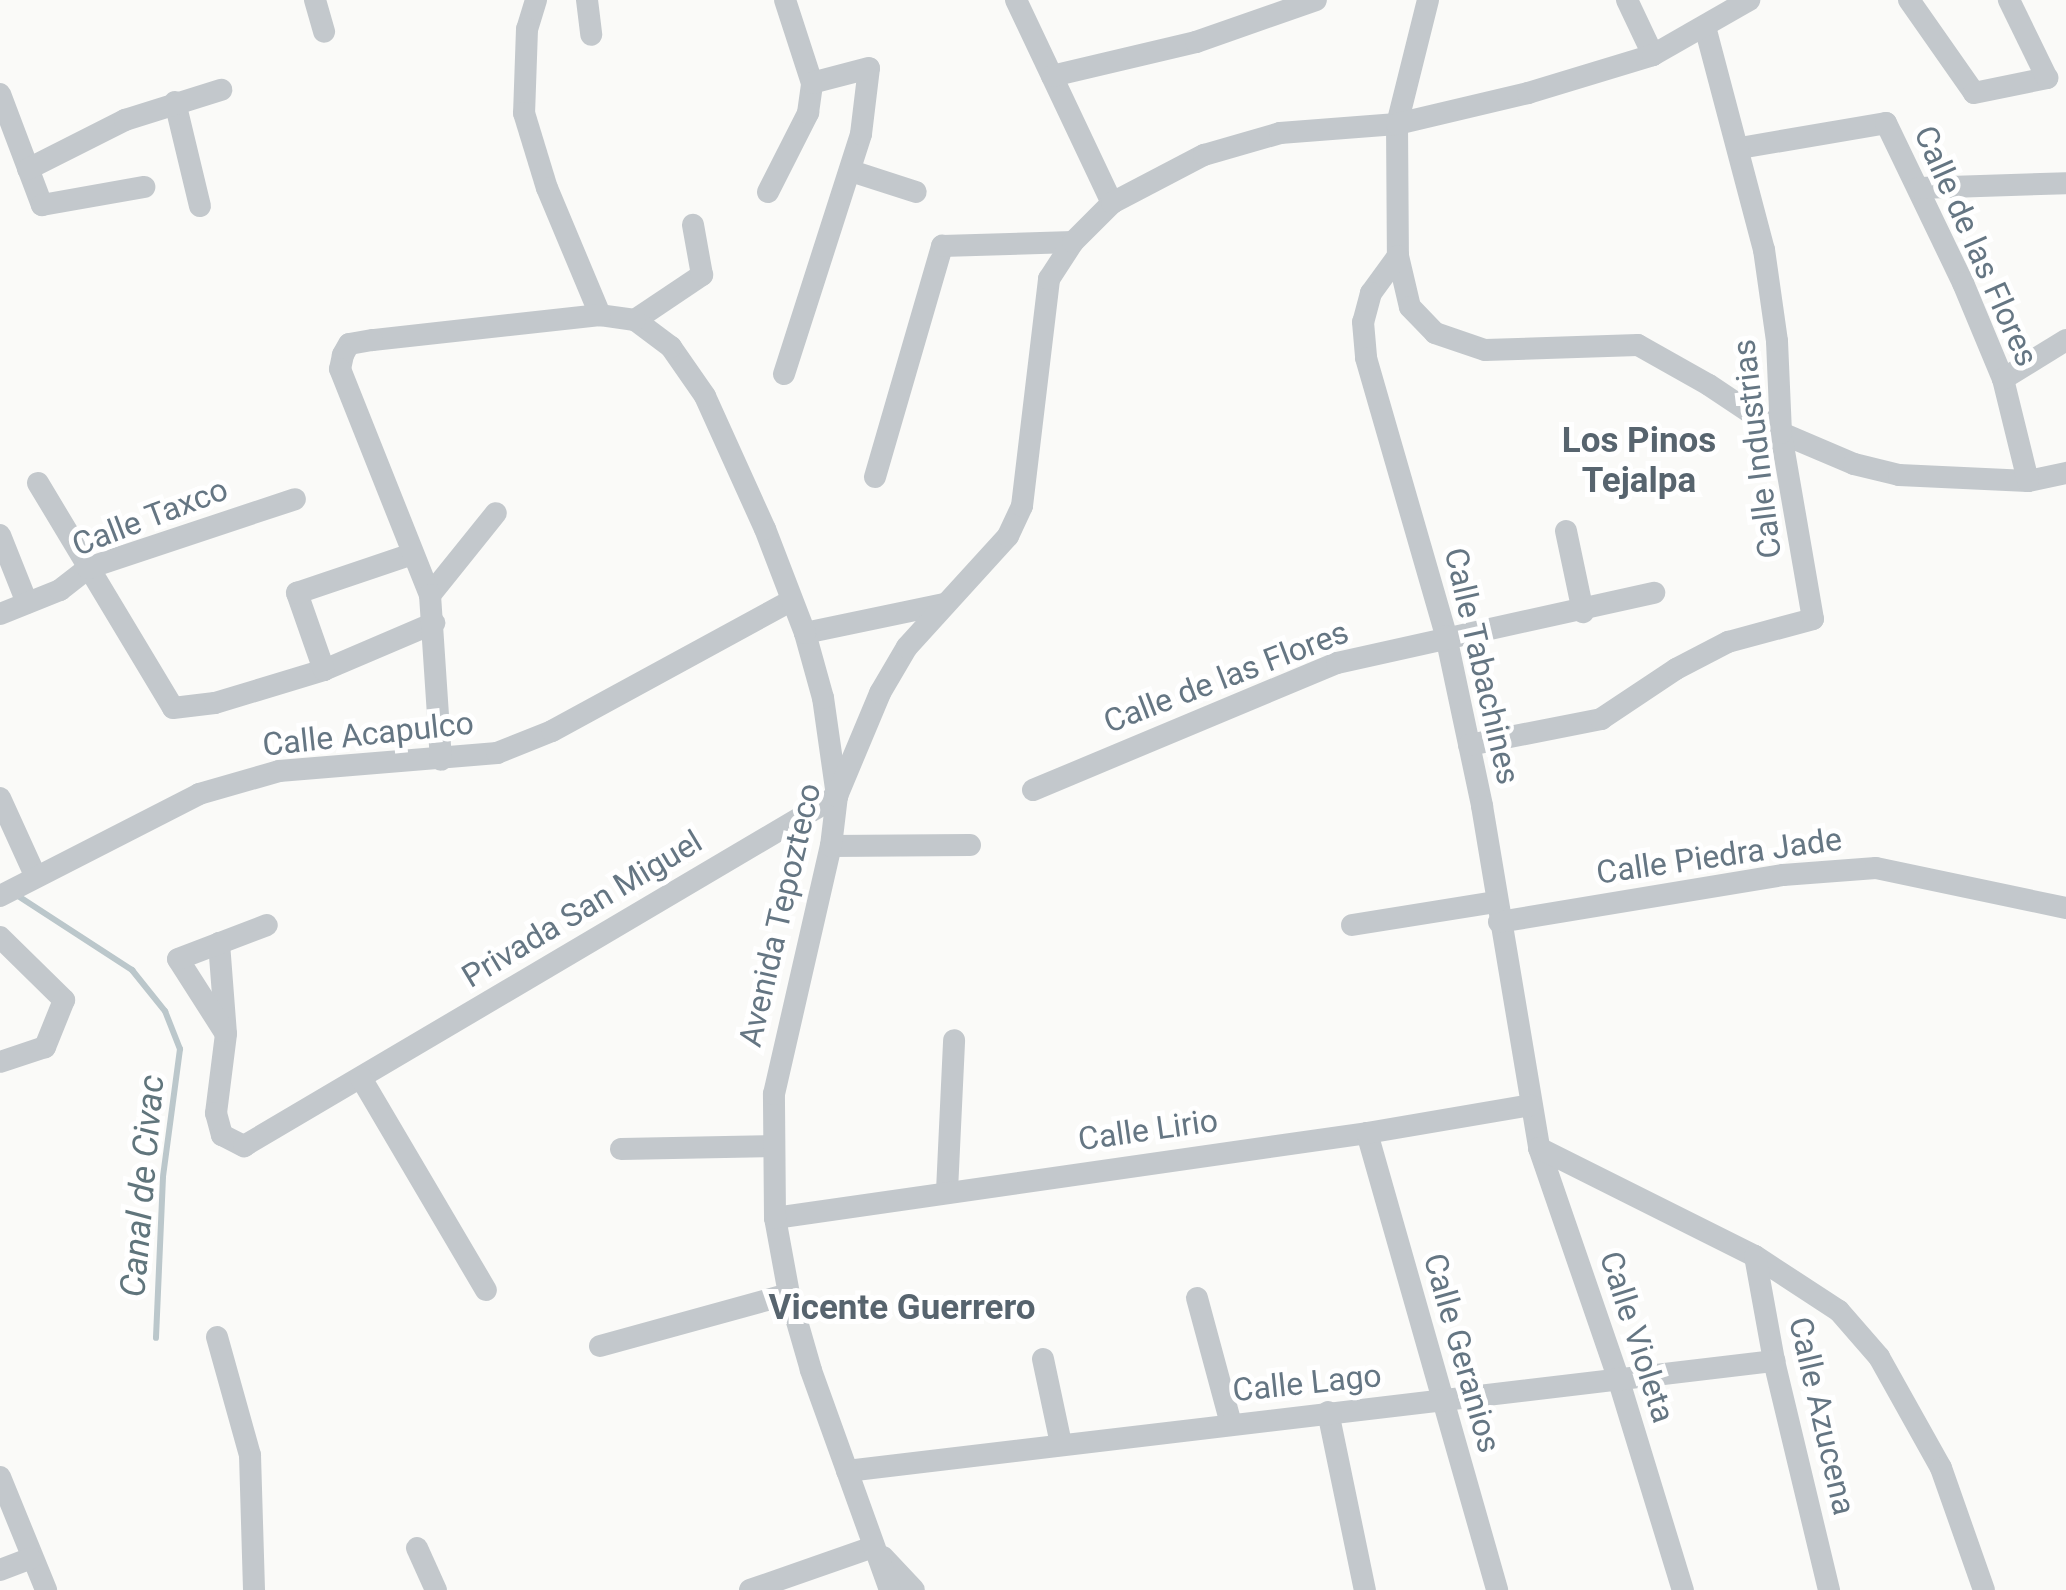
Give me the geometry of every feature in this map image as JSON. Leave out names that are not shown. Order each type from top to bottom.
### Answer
[{"type":"street","points":[[316,0],[324,32]]},
{"type":"street","points":[[536,0],[525,49],[524,114],[547,188],[600,315]]},
{"type":"street","points":[[587,0],[592,36]]},
{"type":"street","points":[[768,192],[808,112],[812,83],[785,0]]},
{"type":"street","points":[[1016,0],[1112,202]]},
{"type":"street","points":[[1052,76],[1196,42],[1316,0]]},
{"type":"street","points":[[1428,0],[1397,124],[1398,256],[1410,307],[1435,334],[1485,350],[1638,345],[1709,385],[1780,434],[1854,464],[1900,474],[2028,481],[2066,473]]},
{"type":"street","points":[[1627,0],[1652,55]]},
{"type":"street","name":"Avenida Tepozteco","points":[[890,1590],[789,1294],[775,1218],[774,1094],[831,846],[836,796],[880,693],[907,647],[996,552],[1022,506],[1048,280],[1072,242],[1112,202],[1204,155],[1280,133],[1397,124],[1528,93],[1652,55],[1749,0]]},
{"type":"street","points":[[1909,0],[1974,93],[2047,78],[2008,0]]},
{"type":"street","name":"Calle Industrias","points":[[1468,746],[1600,720],[1676,668],[1728,642],[1812,619],[1780,434],[1776,341],[1764,250],[1705,27]]},
{"type":"street","points":[[784,374],[851,171],[868,102],[869,68],[812,83]]},
{"type":"street","points":[[28,169],[124,120],[220,90]]},
{"type":"street","points":[[0,94],[42,205],[144,187]]},
{"type":"street","points":[[176,102],[200,206]]},
{"type":"street","name":"Calle de las Flores","points":[[1740,148],[1886,122],[2003,379],[2028,481]]},
{"type":"street","points":[[851,171],[916,192]]},
{"type":"street","points":[[1919,188],[2066,183]]},
{"type":"street","points":[[635,320],[702,275],[692,225]]},
{"type":"street","points":[[875,478],[942,246],[1072,242]]},
{"type":"street","name":"Calle Tabachines","points":[[1398,256],[1372,292],[1363,322],[1366,358],[1446,636],[1530,1105]]},
{"type":"street","points":[[440,760],[430,595],[340,369],[350,344],[600,315],[635,320],[672,347],[705,396],[805,634],[823,698],[836,796]]},
{"type":"street","points":[[2003,379],[2066,340]]},
{"type":"street","points":[[38,482],[173,708],[215,703],[324,670],[434,623]]},
{"type":"street","name":"Calle Taxco","points":[[0,614],[60,590],[88,568],[295,499]]},
{"type":"street","points":[[430,595],[496,513]]},
{"type":"street","points":[[1566,531],[1584,612]]},
{"type":"street","points":[[0,534],[27,603]]},
{"type":"street","points":[[324,670],[297,593],[412,554]]},
{"type":"street","name":"Calle de las Flores","points":[[1033,790],[1319,670],[1446,636],[1584,612],[1654,593]]},
{"type":"street","name":"Calle Acapulco","points":[[18,886],[199,794],[278,770],[497,754],[552,731],[792,600]]},
{"type":"street","points":[[805,634],[944,604]]},
{"type":"street","name":"Privada San Miguel","points":[[226,1034],[216,1113],[222,1135],[244,1146],[836,796]]},
{"type":"street","points":[[0,798],[18,886]]},
{"type":"street","points":[[831,846],[970,845]]},
{"type":"street","name":"Calle Piedra Jade","points":[[1352,925],[1876,868],[2066,908]]},
{"type":"street","points":[[226,1034],[178,959],[267,924]]},
{"type":"street","points":[[0,938],[64,1000],[45,1047],[0,1062]]},
{"type":"street","points":[[219,943],[226,1034]]},
{"type":"street","points":[[946,1191],[954,1040]]},
{"type":"street","points":[[362,1078],[486,1290]]},
{"type":"street","name":"Calle Lirio","points":[[775,1218],[1368,1133],[1530,1105]]},
{"type":"street","name":"Calle Violeta","points":[[1530,1105],[1539,1148],[1618,1378],[1684,1590]]},
{"type":"street","name":"Calle Geranios","points":[[1368,1133],[1497,1590]]},
{"type":"street","points":[[621,1150],[773,1146]]},
{"type":"street","points":[[1539,1148],[1755,1256],[1839,1311],[1879,1357],[1942,1468],[1984,1590]]},
{"type":"street","name":"Calle Azucena","points":[[1755,1256],[1774,1361],[1829,1590]]},
{"type":"street","points":[[600,1346],[789,1294]]},
{"type":"street","points":[[1197,1298],[1230,1424]]},
{"type":"street","points":[[217,1337],[250,1455],[254,1590]]},
{"type":"street","points":[[1042,1359],[1061,1444]]},
{"type":"street","name":"Calle Lago","points":[[847,1471],[1774,1361]]},
{"type":"street","points":[[1328,1412],[1365,1590]]},
{"type":"street","points":[[0,1477],[46,1590]]},
{"type":"street","points":[[750,1590],[874,1547],[914,1590]]},
{"type":"street","points":[[417,1548],[436,1590]]},
{"type":"street","points":[[0,1570],[31,1558]]},
{"type":"waterway","name":"Canal de Civac","points":[[15,894],[132,970],[165,1011],[180,1049],[163,1177],[156,1338]]},
{"type":"district","name":"Los Pinos Tejalpa","points":[[1639,461]]},
{"type":"district","name":"Vicente Guerrero","points":[[902,1308]]}]
